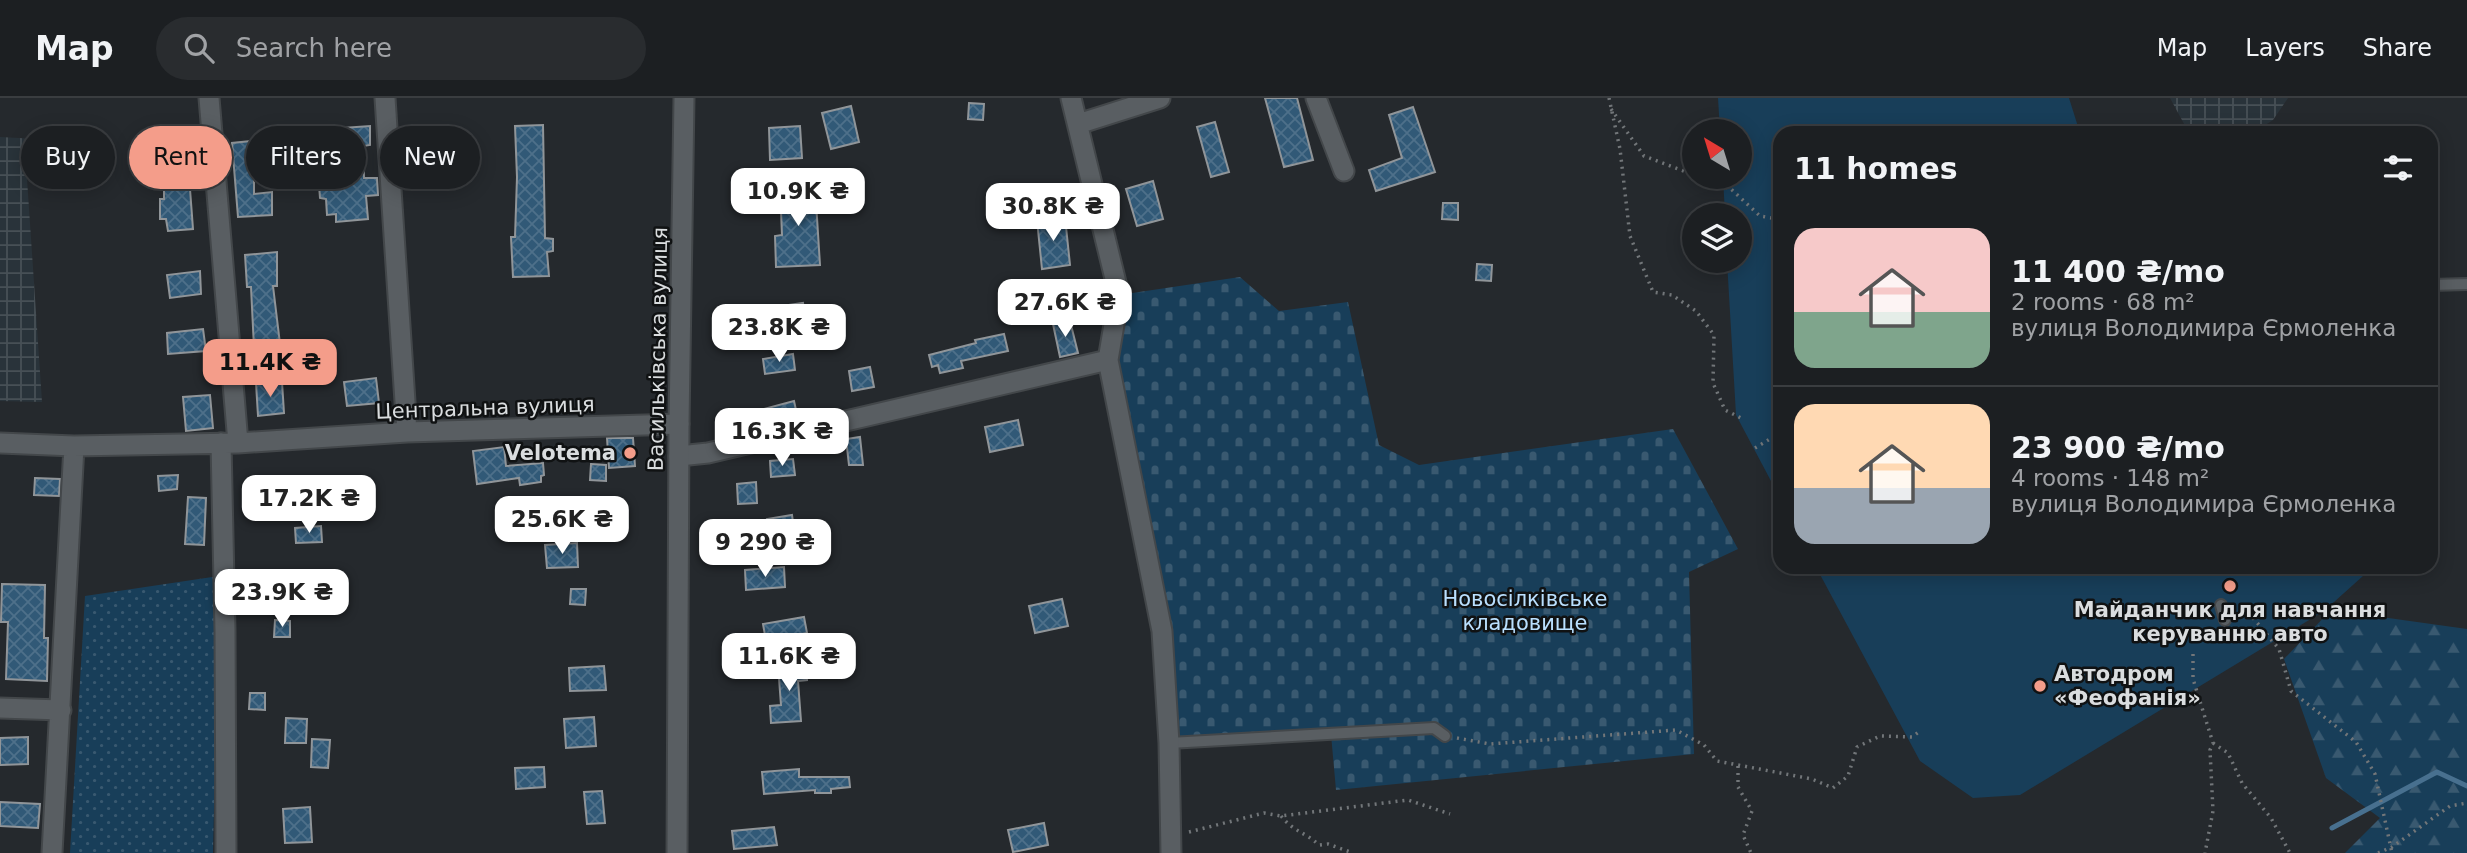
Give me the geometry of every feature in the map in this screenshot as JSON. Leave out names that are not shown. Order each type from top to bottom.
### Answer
[{"type":"street","points":[[209,98],[230,443],[225,630],[226,853]]},
{"type":"street","points":[[385,98],[407,432]]},
{"type":"street","name":"Васильківська вулиця","points":[[677,853],[684,98]]},
{"type":"street","points":[[1072,98],[1119,295],[1108,360],[1162,631],[1171,845]]},
{"type":"street","points":[[1078,124],[1160,98]]},
{"type":"street","points":[[1315,98],[1344,171]]},
{"type":"street","points":[[679,456],[708,453],[1108,360]]},
{"type":"street","name":"Центральна вулиця","points":[[0,443],[74,446],[230,443],[407,432],[679,424]]},
{"type":"street","points":[[52,853],[74,446]]},
{"type":"street","points":[[0,708],[61,710]]},
{"type":"lane","points":[[2438,285],[2467,284]]},
{"type":"lane","points":[[2221,605],[2225,620]]},
{"type":"lane","points":[[1168,743],[1434,728],[1445,736]]},
{"type":"path","points":[[1609,98],[1620,149],[1630,236],[1644,274],[1653,292],[1672,295],[1703,318],[1714,335],[1713,383],[1726,410],[1741,418]]},
{"type":"path","points":[[1610,107],[1644,156],[1682,171]]},
{"type":"path","points":[[1731,189],[1760,216],[1773,218]]},
{"type":"path","points":[[1755,448],[1773,437]]},
{"type":"path","points":[[2244,607],[2279,649],[2291,691],[2356,742],[2375,774],[2392,853]]},
{"type":"path","points":[[2193,654],[2193,679],[2213,743],[2228,753],[2242,783],[2270,818],[2290,853]]},
{"type":"path","points":[[1445,736],[1490,744],[1676,730],[1704,745],[1717,761],[1812,779],[1833,788],[1848,776],[1857,747],[1880,736],[1912,737],[1920,731]]},
{"type":"path","points":[[2205,853],[2213,811],[2210,750],[2213,743]]},
{"type":"path","points":[[1738,766],[1738,787],[1752,811],[1743,835],[1751,853]]},
{"type":"path","points":[[1171,845],[1264,813],[1281,816],[1408,800],[1450,814]]},
{"type":"path","points":[[2378,853],[2450,806],[2467,803]]},
{"type":"path","points":[[1281,816],[1292,828],[1319,845],[1328,844],[1353,853]]},
{"type":"shaded area","points":[[2170,98],[2288,98],[2273,120],[2264,126],[2185,126]]},
{"type":"shaded area","points":[[0,137],[21,138],[21,189],[28,189],[42,402],[0,401]]},
{"type":"green space","points":[[1718,98],[2069,98],[2078,126],[1773,126],[1773,485],[1736,415],[1728,273],[1752,273],[1752,203],[1724,203],[1724,189],[1752,189],[1752,119],[1719,119]]},
{"type":"green space","name":"Новосілківське кладовище","points":[[1240,277],[1279,311],[1348,302],[1379,445],[1419,465],[1673,429],[1738,549],[1689,572],[1694,754],[1336,790],[1331,734],[1169,743],[1162,631],[1108,360],[1119,295]]},
{"type":"green space","name":"Автодром «Феофанія»","points":[[1820,574],[2365,574],[2324,611],[2020,795],[1973,798],[1920,761]]},
{"type":"green space","points":[[219,576],[213,853],[70,853],[85,596]]},
{"type":"green space","points":[[2331,610],[2467,629],[2467,853],[2345,853],[2380,818],[2326,778],[2284,659]]},
{"type":"building","points":[[1265,98],[1297,98],[1313,160],[1284,167]]},
{"type":"building","points":[[969,103],[984,104],[983,120],[968,119]]},
{"type":"building","points":[[851,106],[859,142],[831,149],[822,113]]},
{"type":"building","points":[[1413,107],[1435,172],[1376,191],[1369,170],[1402,158],[1389,115]]},
{"type":"building","points":[[1215,122],[1229,172],[1211,177],[1197,127]]},
{"type":"building","points":[[543,125],[545,238],[553,239],[553,251],[547,252],[549,276],[513,277],[511,237],[515,237],[517,177],[515,126]]},
{"type":"building","points":[[366,126],[370,126],[370,145],[366,146]]},
{"type":"building","points":[[800,126],[802,158],[770,160],[769,128]]},
{"type":"building","points":[[246,142],[246,189],[254,189],[254,194],[272,192],[272,215],[238,217],[232,143]]},
{"type":"building","points":[[366,178],[377,178],[378,195],[366,196],[368,219],[336,222],[336,214],[327,215],[326,199],[320,198],[319,189],[366,189]]},
{"type":"building","points":[[1153,181],[1163,219],[1137,226],[1126,189]]},
{"type":"building","points":[[815,186],[820,265],[776,267],[775,236],[782,235],[780,187]]},
{"type":"building","points":[[164,189],[190,189],[193,229],[168,231],[166,219],[160,219],[160,199],[164,199]]},
{"type":"building","points":[[1443,203],[1458,203],[1458,220],[1442,219]]},
{"type":"building","points":[[1065,217],[1070,265],[1042,269],[1037,220]]},
{"type":"building","points":[[277,252],[277,286],[273,286],[280,344],[254,348],[251,287],[247,287],[245,255]]},
{"type":"building","points":[[1477,264],[1492,265],[1491,281],[1476,280]]},
{"type":"building","points":[[200,271],[201,294],[170,298],[167,275]]},
{"type":"building","points":[[803,303],[807,333],[778,337],[774,307]]},
{"type":"building","points":[[1070,321],[1078,353],[1060,357],[1053,324]]},
{"type":"building","points":[[203,329],[206,351],[168,354],[167,333]]},
{"type":"building","points":[[1004,334],[1008,351],[961,361],[963,368],[940,373],[938,365],[932,367],[929,355]]},
{"type":"building","points":[[793,354],[795,370],[765,374],[763,359]]},
{"type":"building","points":[[870,367],[874,387],[852,391],[849,371]]},
{"type":"building","points":[[376,378],[379,403],[347,406],[344,382]]},
{"type":"building","points":[[282,382],[284,413],[258,416],[256,383]]},
{"type":"building","points":[[210,395],[213,428],[186,431],[183,397]]},
{"type":"building","points":[[794,401],[798,419],[761,428],[756,411]]},
{"type":"building","points":[[1018,420],[1023,445],[990,452],[985,427]]},
{"type":"building","points":[[860,437],[863,465],[849,465],[846,439]]},
{"type":"building","points":[[607,438],[633,438],[635,466],[609,468]]},
{"type":"building","points":[[504,447],[506,466],[543,463],[544,475],[541,476],[541,482],[520,485],[519,478],[477,484],[473,451]]},
{"type":"building","points":[[793,459],[795,475],[771,477],[770,461]]},
{"type":"building","points":[[591,464],[606,465],[606,481],[590,480]]},
{"type":"building","points":[[178,475],[177,489],[159,491],[158,476]]},
{"type":"building","points":[[35,478],[60,479],[59,496],[34,495]]},
{"type":"building","points":[[756,482],[757,503],[738,504],[737,484]]},
{"type":"building","points":[[294,492],[295,511],[268,513],[266,494]]},
{"type":"building","points":[[188,497],[206,498],[204,545],[185,544]]},
{"type":"building","points":[[595,512],[610,513],[609,529],[594,528]]},
{"type":"building","points":[[792,515],[796,544],[772,547],[767,519]]},
{"type":"building","points":[[321,526],[322,542],[296,543],[295,528]]},
{"type":"building","points":[[577,543],[578,567],[547,568],[545,545]]},
{"type":"building","points":[[784,567],[785,587],[746,590],[745,570]]},
{"type":"building","points":[[259,576],[275,576],[274,592],[259,592]]},
{"type":"building","points":[[2,584],[45,585],[44,638],[48,638],[47,681],[6,679],[8,622],[1,622]]},
{"type":"building","points":[[571,589],[586,589],[585,605],[570,604]]},
{"type":"building","points":[[1062,599],[1068,626],[1035,633],[1029,606]]},
{"type":"building","points":[[804,617],[807,633],[766,641],[763,624]]},
{"type":"building","points":[[275,620],[290,621],[290,637],[274,637]]},
{"type":"building","points":[[806,663],[807,680],[798,681],[801,721],[771,723],[770,706],[781,705],[778,665]]},
{"type":"building","points":[[604,666],[606,690],[570,691],[569,668]]},
{"type":"building","points":[[250,693],[265,693],[265,710],[249,709]]},
{"type":"building","points":[[594,717],[596,746],[566,748],[564,719]]},
{"type":"building","points":[[286,718],[307,719],[306,743],[285,743]]},
{"type":"building","points":[[28,737],[28,764],[0,765],[0,738]]},
{"type":"building","points":[[312,739],[330,740],[328,768],[311,767]]},
{"type":"building","points":[[544,767],[545,787],[516,789],[515,768]]},
{"type":"building","points":[[799,769],[799,777],[849,777],[850,787],[831,789],[831,793],[815,793],[815,790],[764,794],[762,772]]},
{"type":"building","points":[[602,791],[605,823],[587,824],[584,792]]},
{"type":"building","points":[[0,802],[40,804],[38,828],[0,826]]},
{"type":"building","points":[[310,807],[312,842],[285,843],[283,809]]},
{"type":"building","points":[[1044,823],[1048,845],[1013,852],[1008,830]]},
{"type":"building","points":[[774,827],[777,845],[734,849],[732,831]]},
{"type":"waterway","points":[[2332,828],[2437,772],[2467,786]]},
{"type":"place","name":"Velotema","points":[[630,453]]},
{"type":"place","name":"Майданчик для навчання керуванню авто","points":[[2230,586]]},
{"type":"place","name":"Автодром «Феофанія»","points":[[2040,686]]}]
